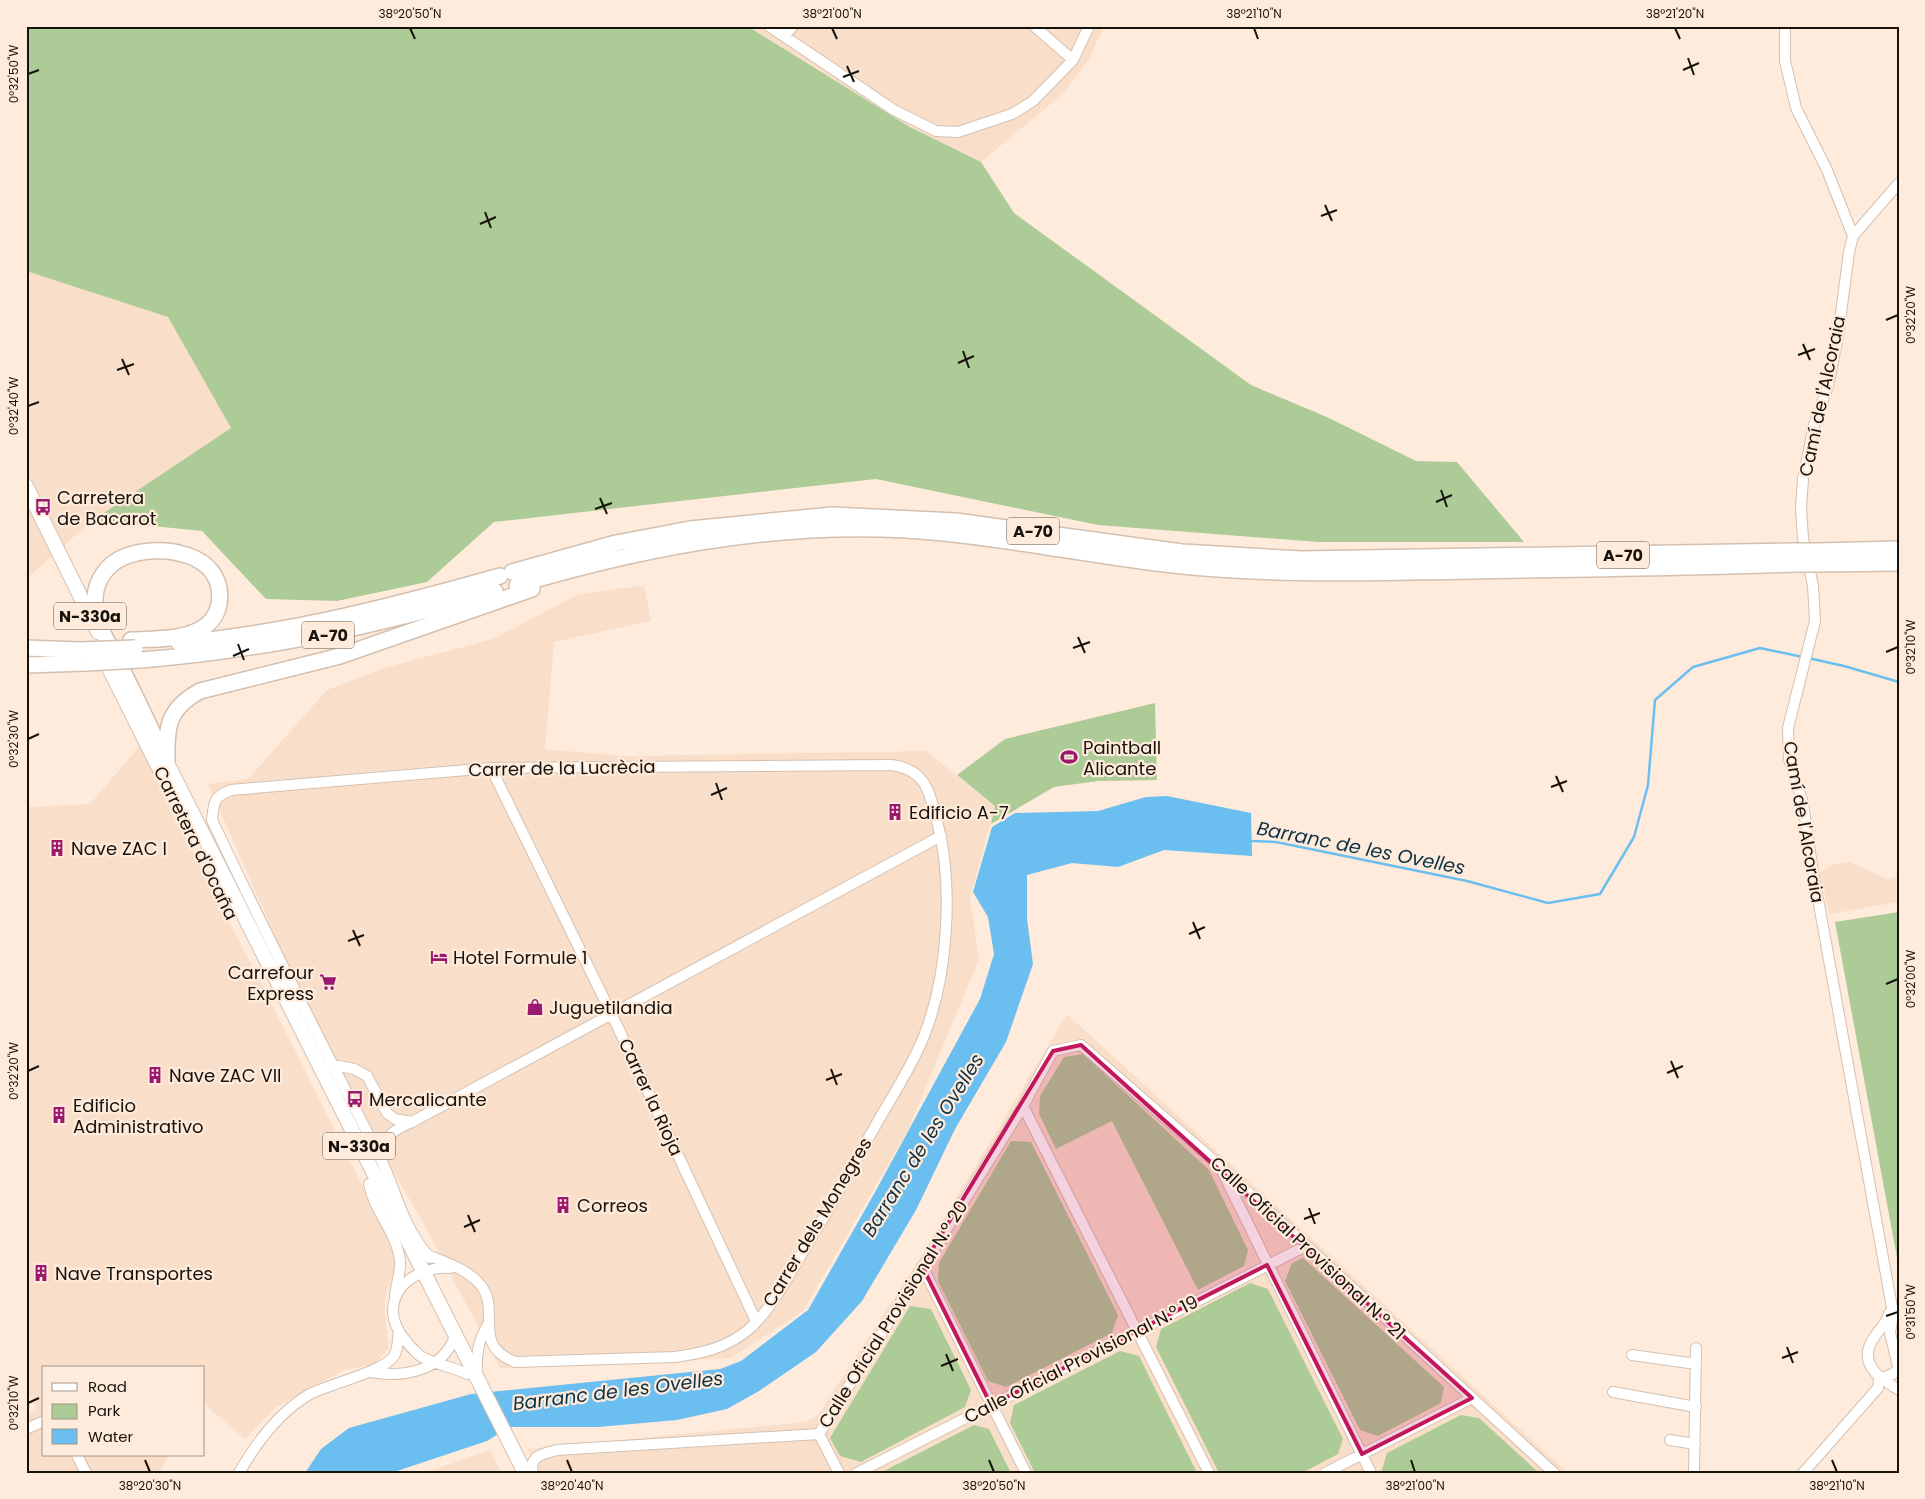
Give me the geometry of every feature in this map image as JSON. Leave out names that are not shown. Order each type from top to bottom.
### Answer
[{"type":"highway","name":"A-70","points":[[26,648],[58,648],[80,652],[136,649],[228,652],[318,637],[422,613],[616,543],[681,530],[832,515],[956,521],[1173,550],[1252,557],[1562,563],[1817,557],[1899,563]]},
{"type":"highway","name":"A-70","points":[[510,580],[634,554],[732,537],[813,530],[862,529],[942,533],[1116,558],[1255,571],[1348,573],[1562,563]]},
{"type":"highway","points":[[167,762],[167,728],[172,715],[181,704],[200,690],[340,656],[513,594],[591,571],[732,537]]},
{"type":"highway","points":[[80,652],[136,649],[189,634],[207,625],[218,608],[220,597],[213,575],[205,566],[177,551],[144,550],[118,560],[109,566],[97,587],[95,598],[98,621],[158,745]]},
{"type":"highway","name":"A-70","points":[[1817,557],[1899,550]]},
{"type":"highway","name":"A-70","points":[[26,665],[55,664],[80,652]]},
{"type":"highway","points":[[26,669],[55,664]]},
{"type":"main road","name":"Carretera d'Ocaña","points":[[26,486],[92,620],[167,762],[314,1058],[404,1228],[420,1272]]},
{"type":"main road","name":"Carretera d'Ocaña","points":[[26,502],[369,1184],[420,1272],[472,1377],[525,1473]]},
{"type":"main road","name":"Carretera d'Ocaña","points":[[504,1438],[518,1473]]},
{"type":"street","points":[[769,26],[894,110],[936,131],[958,132],[1012,114],[1033,101],[1073,60],[1089,26]]},
{"type":"street","points":[[784,36],[793,26]]},
{"type":"street","points":[[1034,26],[1073,60]]},
{"type":"street","points":[[1785,26],[1785,60],[1796,108],[1827,170],[1854,236]]},
{"type":"street","name":"Camí de l'Alcoraia","points":[[1898,1369],[1890,1333],[1893,1320],[1812,866],[1803,803],[1789,759],[1788,728],[1815,621],[1815,604],[1803,538],[1801,508],[1803,479],[1812,434],[1828,386],[1838,336],[1849,252],[1854,236],[1899,183]]},
{"type":"street","name":"Carrer de la Lucrècia","points":[[214,803],[219,795],[231,790],[491,768],[892,764],[916,772]]},
{"type":"street","name":"Carrer la Rioja","points":[[491,768],[612,1015],[756,1320]]},
{"type":"street","name":"Carrer dels Monegres","points":[[459,1268],[478,1281],[484,1290],[488,1302],[491,1342],[496,1351],[515,1362],[675,1357],[700,1354],[726,1346],[749,1329],[770,1303],[827,1212],[915,1057],[924,1037],[937,992],[946,916],[941,836],[930,794],[924,781],[916,772]]},
{"type":"street","name":"Carretera d'Ocaña","points":[[214,803],[212,820],[332,1065],[381,1158],[404,1228],[430,1258]]},
{"type":"street","points":[[381,1158],[384,1142],[394,1130],[612,1015],[941,836]]},
{"type":"street","name":"Carretera d'Ocaña","points":[[253,936],[254,908]]},
{"type":"street","points":[[253,936],[263,937],[271,942]]},
{"type":"street","name":"Carretera d'Ocaña","points":[[282,964],[295,1019]]},
{"type":"street","name":"Calle Oficial Provisional N.º 21","points":[[1053,1051],[1081,1045],[1219,1166],[1554,1473]]},
{"type":"street","name":"Calle Oficial Provisional N.º 20","points":[[534,1473],[531,1466],[534,1459],[540,1454],[557,1450],[819,1434],[1023,1106],[1053,1051]]},
{"type":"street","points":[[314,1058],[332,1065],[354,1069],[367,1076],[387,1113],[395,1120],[412,1122]]},
{"type":"street","points":[[1023,1106],[1209,1473]]},
{"type":"street","points":[[1219,1166],[1371,1473]]},
{"type":"street","name":"Carretera d'Ocaña","points":[[369,1184],[371,1194],[395,1242],[400,1259],[394,1319],[399,1332]]},
{"type":"street","name":"Calle Oficial Provisional N.º 19","points":[[857,1473],[1306,1246]]},
{"type":"street","points":[[410,1247],[430,1258],[459,1268]]},
{"type":"street","points":[[922,1266],[1026,1473]]},
{"type":"street","points":[[395,1300],[401,1289],[420,1272],[439,1267],[459,1268]]},
{"type":"street","points":[[1889,1302],[1887,1322],[1870,1342],[1868,1352],[1869,1363],[1880,1379],[1899,1390]]},
{"type":"street","name":"Carretera d'Ocaña","points":[[472,1377],[480,1336],[489,1323]]},
{"type":"street","points":[[1877,1333],[1886,1331],[1890,1333]]},
{"type":"street","points":[[399,1332],[419,1355],[433,1362],[443,1363],[472,1377]]},
{"type":"street","points":[[239,1473],[251,1452],[284,1414],[309,1395],[326,1386],[384,1366],[395,1355],[399,1332]]},
{"type":"street","points":[[371,1372],[386,1375],[416,1372],[433,1362],[454,1341]]},
{"type":"street","points":[[1694,1473],[1696,1348]]},
{"type":"street","points":[[1632,1355],[1696,1364]]},
{"type":"street","points":[[1880,1379],[1893,1374],[1898,1369]]},
{"type":"street","points":[[1803,1473],[1878,1388],[1880,1379]]},
{"type":"street","points":[[1612,1392],[1696,1407]]},
{"type":"street","points":[[1325,1473],[1472,1398]]},
{"type":"street","points":[[26,1429],[42,1422]]},
{"type":"street","points":[[819,1434],[839,1473]]},
{"type":"street","points":[[1670,1440],[1695,1444]]},
{"type":"street","points":[[78,1456],[86,1473]]},
{"type":"highlighted area","points":[[1081,1045],[1472,1398],[1362,1454],[1267,1265],[991,1405],[922,1266],[1053,1051]]},
{"type":"shaded area","points":[[747,26],[1104,26],[1089,59],[1063,94],[981,162],[910,127]]},
{"type":"shaded area","points":[[26,271],[168,317],[231,428],[93,520],[26,579]]},
{"type":"shaded area","points":[[644,585],[651,621],[554,642],[545,749],[624,756],[926,751],[995,806],[970,898],[979,960],[907,1132],[803,1311],[731,1358],[500,1368],[421,1219],[332,1065],[208,784],[248,779],[327,690],[384,668],[493,639],[577,595]]},
{"type":"shaded area","points":[[140,747],[296,1052],[393,1248],[395,1268],[385,1298],[389,1348],[375,1364],[344,1370],[276,1407],[245,1439],[205,1405],[205,1366],[42,1366],[42,1456],[168,1456],[161,1473],[26,1473],[26,1416],[37,1410],[26,1389],[26,807],[90,804]]},
{"type":"shaded area","points":[[1850,862],[1888,879],[1895,877],[1899,868],[1899,902],[1829,914],[1820,873],[1831,865]]},
{"type":"shaded area","points":[[1067,1014],[1568,1473],[540,1473],[527,1449],[805,1422],[817,1416],[917,1263]]},
{"type":"shaded area","points":[[490,1450],[502,1473],[425,1473]]},
{"type":"green space","points":[[26,26],[747,26],[910,127],[981,162],[1014,213],[1251,385],[1329,418],[1416,461],[1457,462],[1524,542],[1318,542],[1098,525],[876,479],[494,522],[427,582],[337,601],[266,599],[202,531],[93,520],[231,428],[168,317],[26,271]]},
{"type":"green space","name":"Paintball Alicante","points":[[1155,703],[1157,780],[1098,781],[1054,787],[991,824],[995,806],[957,775],[1005,739]]},
{"type":"green space","points":[[1899,912],[1899,1269],[1835,922]]},
{"type":"green space","points":[[1083,1054],[1209,1170],[1248,1250],[1244,1266],[1198,1290],[1112,1121],[1056,1149],[1039,1114],[1040,1096],[1064,1057]]},
{"type":"green space","points":[[1011,1141],[1031,1142],[1118,1315],[1112,1333],[1006,1387],[988,1381],[938,1281],[939,1263]]},
{"type":"green space","points":[[1303,1258],[1444,1387],[1441,1403],[1378,1436],[1360,1430],[1285,1281],[1292,1263]]},
{"type":"green space","points":[[1250,1283],[1268,1289],[1343,1439],[1338,1454],[1302,1473],[1219,1473],[1156,1347],[1161,1329]]},
{"type":"green space","points":[[910,1306],[931,1309],[971,1390],[965,1407],[861,1462],[840,1456],[830,1438]]},
{"type":"green space","points":[[1120,1351],[1139,1356],[1197,1473],[1035,1473],[1010,1423],[1014,1405]]},
{"type":"green space","points":[[1461,1415],[1479,1418],[1539,1473],[1381,1473],[1387,1453]]},
{"type":"green space","points":[[974,1425],[989,1429],[1011,1473],[880,1473]]},
{"type":"water","points":[[1167,796],[1251,813],[1252,856],[1164,850],[1118,867],[1072,863],[1027,875],[1027,919],[1033,964],[1006,1042],[955,1129],[916,1210],[862,1301],[816,1352],[759,1391],[727,1409],[677,1420],[598,1427],[509,1427],[487,1441],[391,1473],[305,1473],[321,1449],[349,1428],[471,1394],[720,1369],[741,1361],[808,1310],[874,1194],[980,999],[994,954],[988,917],[973,892],[992,827],[1015,813],[1098,811],[1146,797]]},
{"type":"waterway","name":"Barranc de les Ovelles","points":[[1250,841],[1276,842],[1467,881],[1548,903],[1600,894],[1634,837],[1648,785],[1655,700],[1693,667],[1760,648],[1803,657]]},
{"type":"waterway","name":"Barranc de les Ovelles","points":[[1808,658],[1899,682]]},
{"type":"place","name":"Carretera de Bacarot","points":[[43,507]]},
{"type":"place","name":"Paintball Alicante","points":[[1069,757]]},
{"type":"place","name":"Edificio A-7","points":[[895,812]]},
{"type":"place","name":"Nave ZAC I","points":[[57,848]]},
{"type":"place","name":"Hotel Formule 1","points":[[439,957]]},
{"type":"place","name":"Carrefour Express","points":[[328,982]]},
{"type":"place","name":"Juguetilandia","points":[[535,1007]]},
{"type":"place","name":"Nave ZAC VII","points":[[155,1075]]},
{"type":"place","name":"Mercalicante","points":[[355,1099]]},
{"type":"place","name":"Edificio Administrativo","points":[[59,1115]]},
{"type":"place","name":"Correos","points":[[563,1205]]},
{"type":"place","name":"Nave Transportes","points":[[41,1273]]}]
